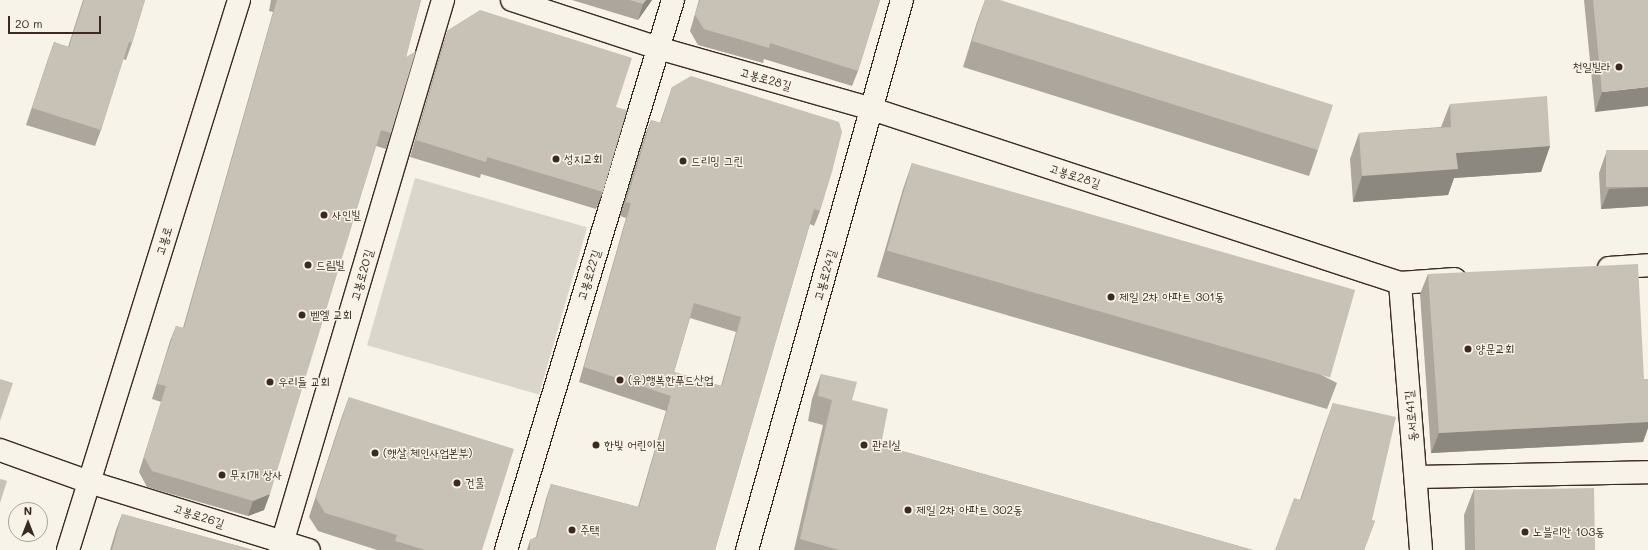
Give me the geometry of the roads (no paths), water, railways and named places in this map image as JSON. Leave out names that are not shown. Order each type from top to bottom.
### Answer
[{"type":"street","name":"고봉로","points":[[68,550],[239,0]]},
{"type":"street","name":"고봉로20길","points":[[281,546],[443,0]]},
{"type":"street","name":"고봉로28길","points":[[512,0],[658,48],[872,109],[1400,283],[1478,277]]},
{"type":"street","name":"고봉로22길","points":[[506,550],[672,0]]},
{"type":"street","name":"고봉로24길","points":[[747,550],[902,0]]},
{"type":"street","points":[[1587,269],[1648,266]]},
{"type":"street","name":"동서로41길","points":[[1400,283],[1421,550]]},
{"type":"street","points":[[0,450],[89,482]]},
{"type":"street","points":[[1416,477],[1648,472]]},
{"type":"street","name":"고봉로26길","points":[[89,482],[281,546],[309,550]]},
{"type":"place","name":"천일빌라","points":[[1619,67]]},
{"type":"place","name":"성지교회","points":[[556,159]]},
{"type":"place","name":"드리밍 그린","points":[[683,161]]},
{"type":"place","name":"사인빌","points":[[324,215]]},
{"type":"place","name":"드림빌","points":[[308,265]]},
{"type":"place","name":"제일 2차 아파트 301동","points":[[1111,297]]},
{"type":"place","name":"벧엘 교회","points":[[302,315]]},
{"type":"place","name":"양문교회","points":[[1468,349]]},
{"type":"place","name":"(유)행복한푸드산업","points":[[620,380]]},
{"type":"place","name":"우리들 교회","points":[[270,382]]},
{"type":"place","name":"한빛 어린이집","points":[[596,445]]},
{"type":"place","name":"관리실","points":[[864,445]]},
{"type":"place","name":"(햇살 체인사업본부)","points":[[375,453]]},
{"type":"place","name":"무지개 상사","points":[[222,475]]},
{"type":"place","name":"건물","points":[[457,483]]},
{"type":"place","name":"제일 2차 아파트 302동","points":[[908,510]]},
{"type":"place","name":"주택","points":[[572,530]]},
{"type":"place","name":"노블리안 103동","points":[[1525,532]]}]
